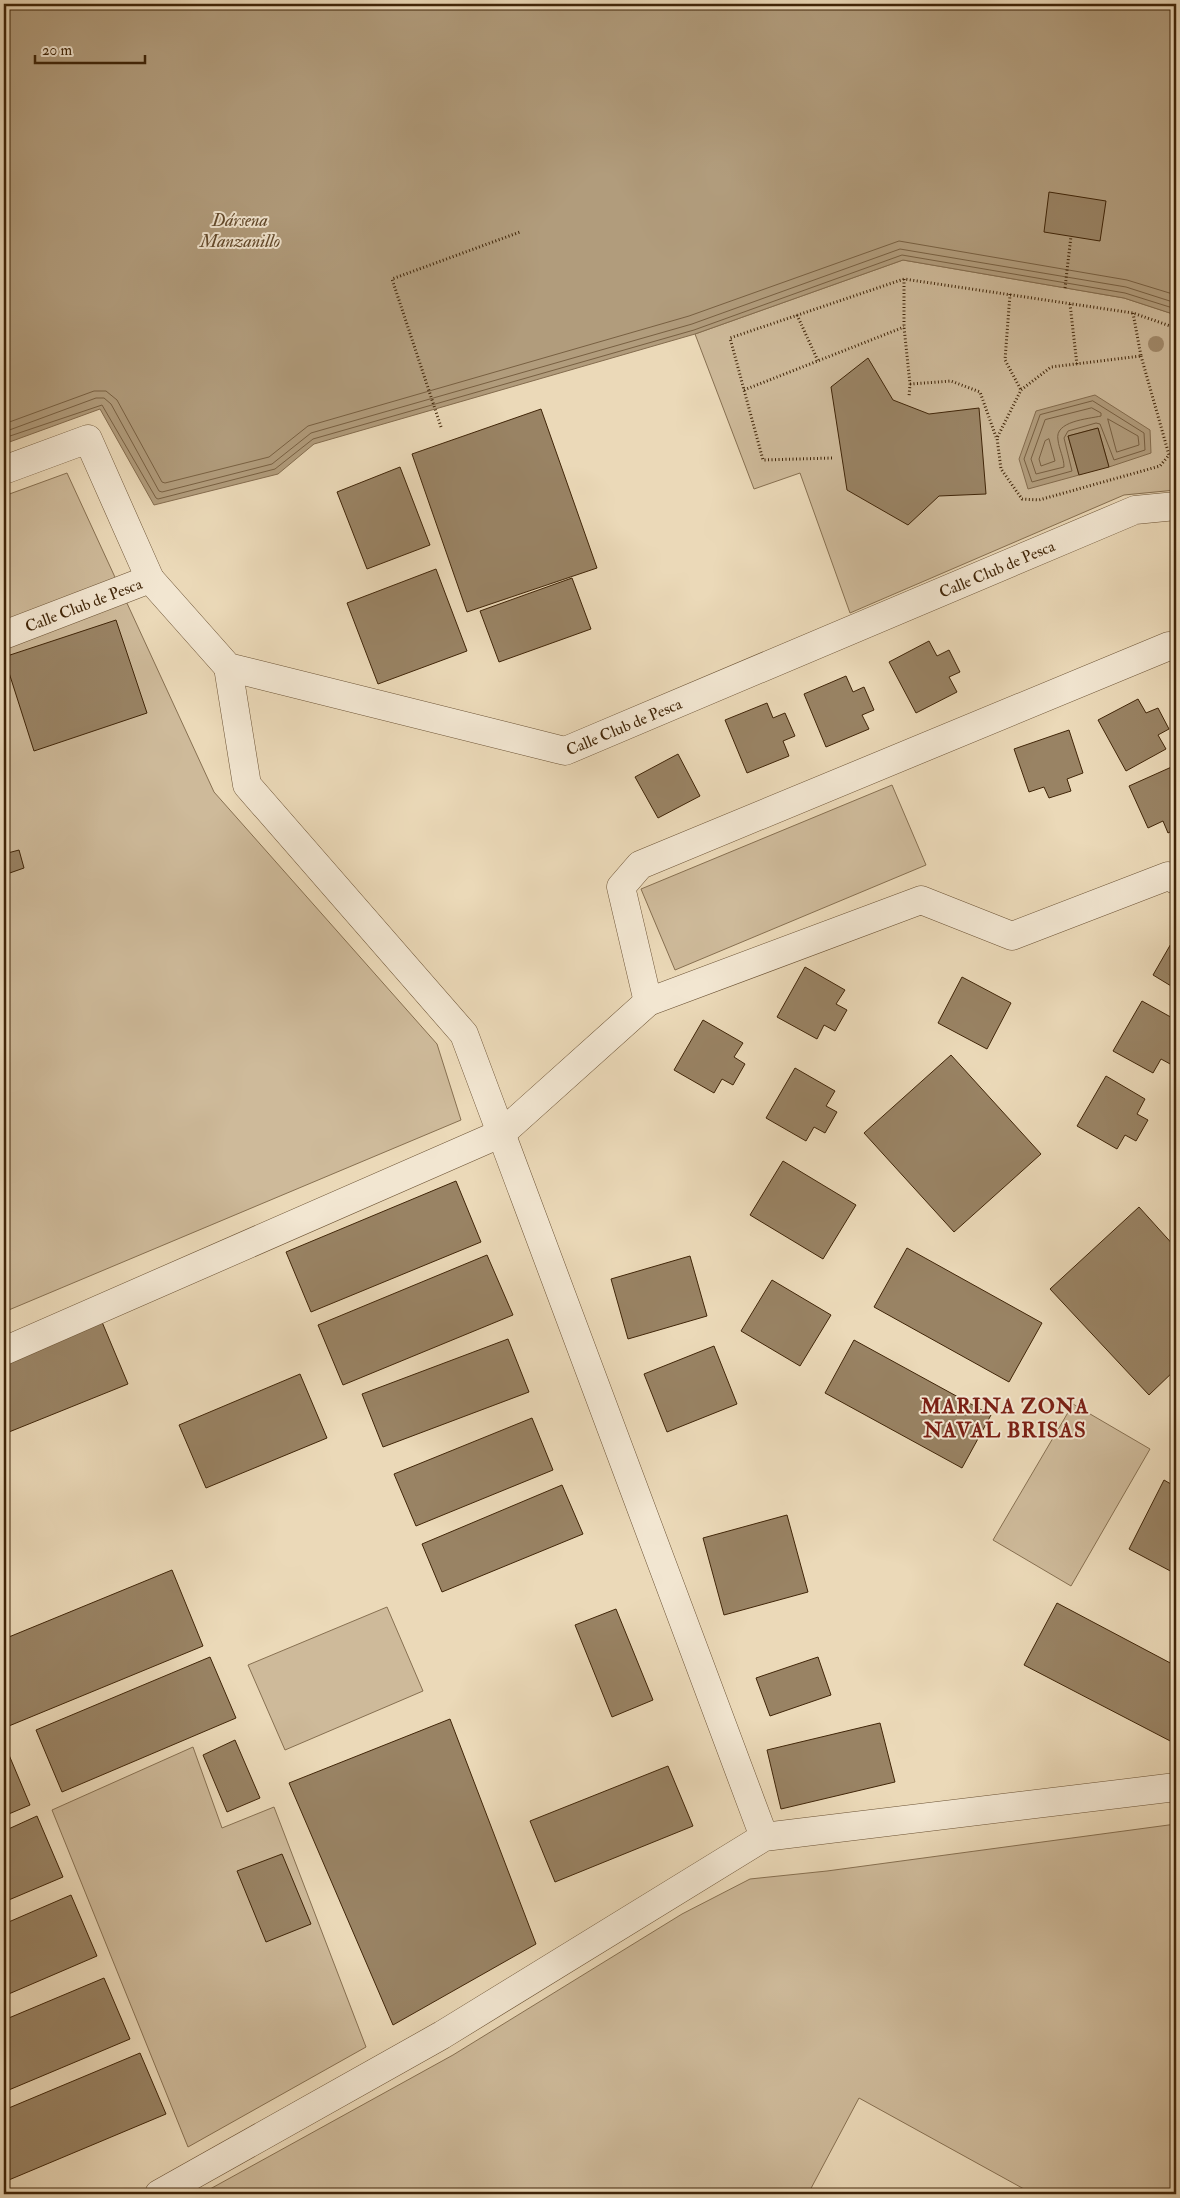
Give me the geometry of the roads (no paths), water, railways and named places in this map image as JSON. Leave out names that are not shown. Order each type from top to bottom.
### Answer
[{"type":"lane","points":[[4,470],[88,439],[150,579]]},
{"type":"lane","name":"Calle Club de Pesca","points":[[4,635],[150,579],[228,667],[565,751],[1135,510],[1176,506]]},
{"type":"lane","points":[[648,1002],[621,887],[640,865],[1169,646],[1176,648]]},
{"type":"lane","points":[[228,667],[247,786],[464,1034],[764,1837]]},
{"type":"lane","points":[[4,1351],[502,1133],[648,1002],[921,900],[1012,936],[1168,876],[1176,880]]},
{"type":"lane","points":[[159,2194],[442,2035],[764,1837],[1176,1787]]},
{"type":"water","name":"Dársena Manzanillo","points":[[4,4],[1176,4],[1176,315],[1124,298],[903,260],[695,334],[314,444],[278,474],[154,505],[100,409],[4,444]]},
{"type":"water","points":[[1095,395],[1150,430],[1151,453],[1109,467],[1098,428],[1068,436],[1079,475],[1028,489],[1019,459],[1036,411]]},
{"type":"district","name":"MARINA ZONA NAVAL BRISAS","points":[[1005,1418]]}]
